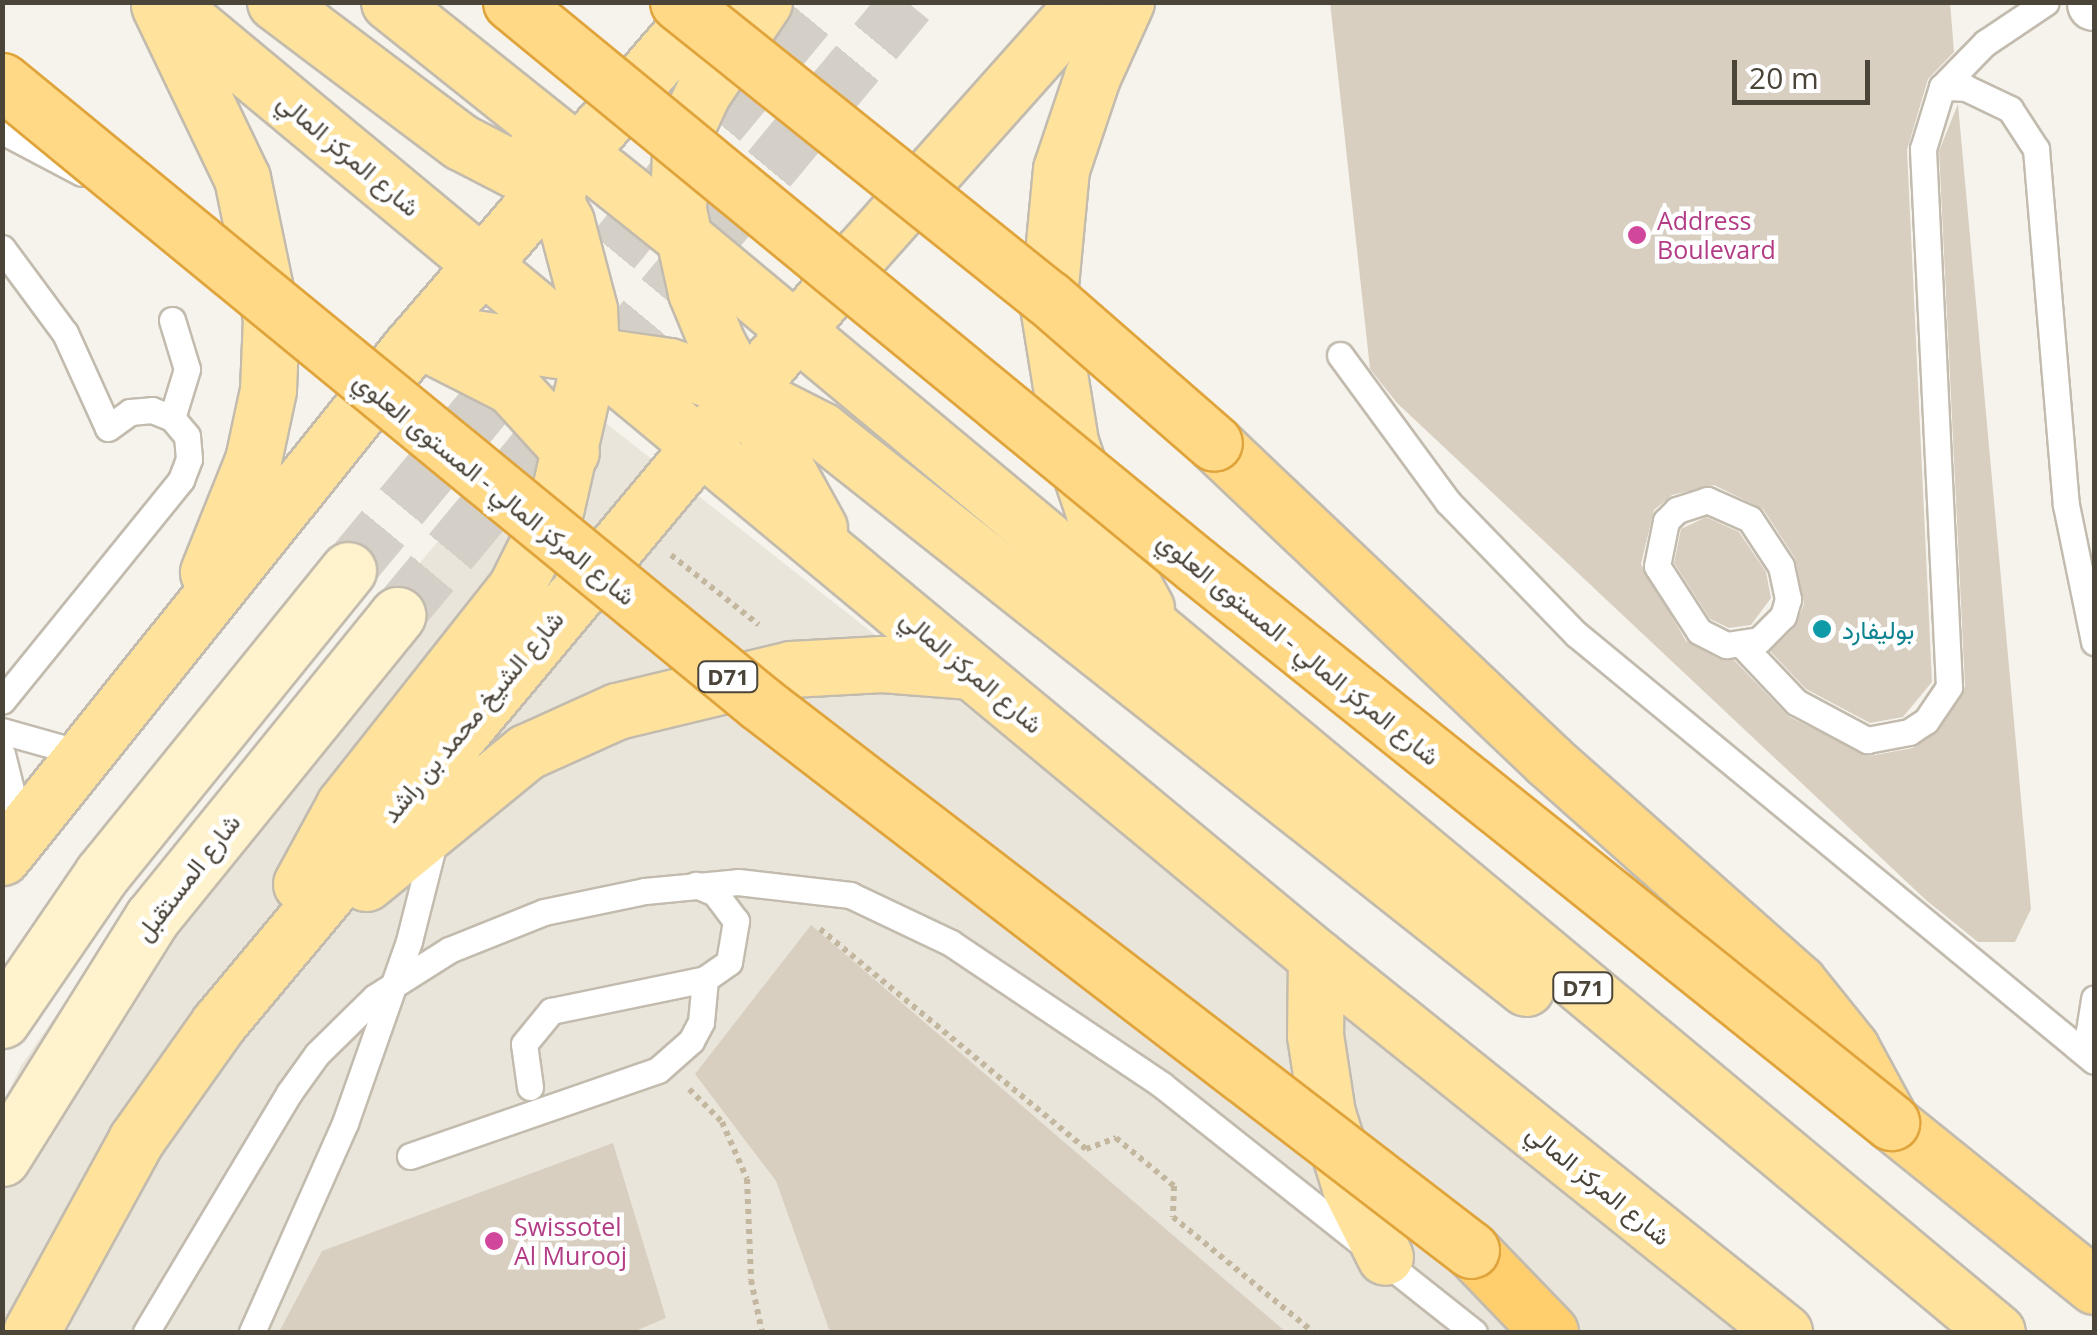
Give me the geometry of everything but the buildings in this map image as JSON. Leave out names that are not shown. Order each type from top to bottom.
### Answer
[{"type":"highway","name":"شارع المركز المالي - المستوى العلوي","points":[[510,2],[1211,578],[2094,1286]]},
{"type":"highway","points":[[678,2],[1157,392],[1548,761],[1767,952],[1826,1013],[1891,1122]]},
{"type":"highway","name":"شارع المركز المالي - المستوى العلوي","points":[[2,81],[776,714],[1580,1332]]},
{"type":"highway","points":[[1471,1250],[1550,1332]]},
{"type":"main road","name":"شارع المركز المالي","points":[[162,2],[1316,956],[1784,1332]]},
{"type":"main road","points":[[162,2],[242,178],[271,318],[268,390],[254,460],[184,628]]},
{"type":"main road","points":[[275,2],[434,123],[561,170]]},
{"type":"main road","name":"D71","points":[[388,2],[493,87],[561,170],[684,238],[1997,1332]]},
{"type":"main road","points":[[11,845],[419,338],[708,2]]},
{"type":"main road","points":[[764,2],[701,98],[680,152],[684,238],[696,292],[744,391],[832,553]]},
{"type":"main road","name":"شارع الشيخ محمد بن راشد","points":[[31,1332],[136,1140],[264,969],[418,778],[702,446],[744,391],[1085,2]]},
{"type":"main road","points":[[1126,2],[1086,92],[1061,169],[1048,306],[1070,442],[1094,514],[1170,644]]},
{"type":"main road","points":[[434,123],[456,122],[470,104],[438,42]]},
{"type":"main road","points":[[701,98],[725,153],[766,198],[820,226],[870,243]]},
{"type":"main road","points":[[264,969],[314,854],[344,805],[516,587],[556,506],[591,353],[580,264],[561,170]]},
{"type":"main road","points":[[684,238],[772,252],[870,243]]},
{"type":"main road","points":[[419,338],[591,353],[669,366],[744,391],[820,430],[1692,1120],[1764,1167],[1842,1204]]},
{"type":"main road","points":[[419,338],[493,373],[529,400],[571,452]]},
{"type":"main road","points":[[832,553],[818,500],[822,486],[846,469],[889,481]]},
{"type":"main road","points":[[2,1020],[102,874],[348,570]]},
{"type":"main road","name":"شارع المستقبل","points":[[2,1158],[152,918],[397,615]]},
{"type":"main road","points":[[264,969],[446,814],[526,752],[571,729],[696,687],[791,670],[882,664],[972,671]]},
{"type":"main road","points":[[1316,956],[1315,1035],[1327,1113],[1350,1187],[1385,1257]]},
{"type":"lane","points":[[1742,645],[1759,640],[1783,616],[1788,599],[1781,566],[1737,508],[1692,503],[1677,510],[1658,536],[1657,566],[1699,631],[1742,645],[1796,702],[1867,740],[1888,739],[1926,721],[1949,687],[1920,182],[1942,87],[1985,43],[2046,2]]},
{"type":"lane","points":[[1942,87],[1989,95],[2026,127],[2036,148],[2057,427],[2094,642]]},
{"type":"lane","points":[[2,130],[151,205]]},
{"type":"lane","points":[[2,248],[66,333],[108,428],[130,412],[172,418],[187,436],[190,459],[180,480],[2,701]]},
{"type":"lane","points":[[172,320],[188,369],[172,418]]},
{"type":"lane","points":[[1340,356],[1448,502],[1576,634],[2094,1061]]},
{"type":"lane","points":[[2,730],[84,754]]},
{"type":"lane","points":[[2,754],[11,845]]},
{"type":"lane","points":[[252,1332],[318,1191],[392,986],[446,814]]},
{"type":"lane","points":[[146,1332],[298,1080],[344,1024],[392,986],[449,950],[544,912],[696,886],[794,884],[902,915],[1162,1085],[1385,1257],[1474,1332]]},
{"type":"lane","points":[[530,1087],[524,1044],[551,1012],[706,978],[728,962],[738,936],[728,905],[696,886]]},
{"type":"lane","points":[[410,1156],[658,1070],[691,1042],[702,1022],[706,978]]},
{"type":"lane","points":[[2094,998],[2088,1031],[2094,1061]]},
{"type":"path","points":[[811,922],[1086,1149],[1116,1138],[1174,1186],[1173,1217],[1313,1332]]},
{"type":"path","points":[[658,1070],[702,1098],[737,1150],[753,1212],[751,1280],[762,1332]]},
{"type":"shaded area","points":[[564,390],[1760,1332],[3,1332],[2,1104],[21,1066],[115,929]]},
{"type":"tunnel","points":[[348,570],[819,2]]},
{"type":"tunnel","points":[[397,615],[908,2]]},
{"type":"place","name":"Address Boulevard","points":[[1637,235]]},
{"type":"place","name":"بوليفارد","points":[[1822,629]]},
{"type":"place","name":"Swissotel Al Murooj","points":[[494,1241]]}]
